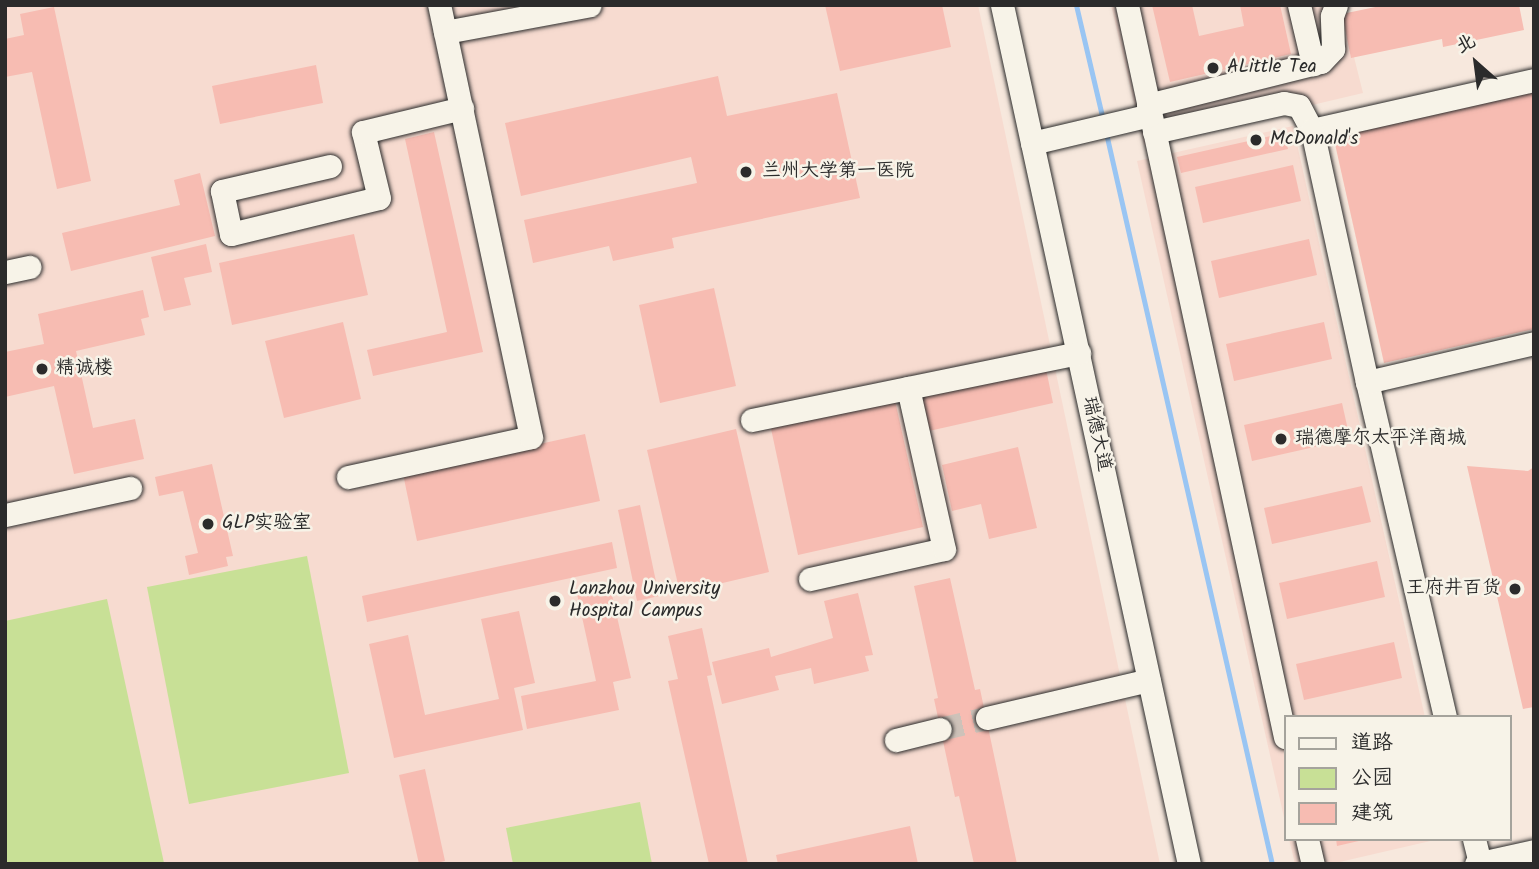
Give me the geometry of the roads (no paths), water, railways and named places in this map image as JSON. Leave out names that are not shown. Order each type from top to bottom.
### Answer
[{"type":"street","points":[[348,477],[531,437],[439,5]]},
{"type":"street","points":[[445,32],[590,5]]},
{"type":"street","name":"瑞德大道","points":[[1002,5],[1189,864]]},
{"type":"street","points":[[1127,5],[1284,732]]},
{"type":"street","points":[[1299,5],[1313,64]]},
{"type":"street","points":[[1151,117],[1321,62],[1333,50],[1332,16],[1336,5]]},
{"type":"street","points":[[1312,130],[1534,80]]},
{"type":"street","points":[[1032,143],[1128,120],[1284,103],[1299,106],[1312,130],[1367,382],[1446,715]]},
{"type":"street","points":[[330,166],[222,191],[231,234],[379,198],[363,132],[462,107]]},
{"type":"street","points":[[5,272],[29,267]]},
{"type":"street","points":[[1367,382],[1534,343]]},
{"type":"street","points":[[752,420],[1079,354]]},
{"type":"street","points":[[810,579],[944,549],[908,388]]},
{"type":"street","points":[[5,515],[130,488]]},
{"type":"street","points":[[987,718],[1149,680]]},
{"type":"street","points":[[896,740],[940,729]]},
{"type":"street","points":[[1307,841],[1313,864]]},
{"type":"street","points":[[1474,841],[1478,863],[1534,851]]},
{"type":"waterway","points":[[1076,5],[1103,120]]},
{"type":"waterway","points":[[1106,133],[1272,864]]},
{"type":"tunnel","points":[[940,729],[987,718]]},
{"type":"place","name":"ALittle Tea","points":[[1213,68]]},
{"type":"place","name":"McDonald's","points":[[1256,140]]},
{"type":"place","name":"兰州大学第一医院","points":[[746,172]]},
{"type":"place","name":"精诚楼","points":[[42,369]]},
{"type":"place","name":"瑞德摩尔太平洋商城","points":[[1281,439]]},
{"type":"place","name":"GLP实验室","points":[[208,524]]},
{"type":"place","name":"王府井百货","points":[[1515,589]]},
{"type":"place","name":"Lanzhou University Hospital Campus","points":[[555,601]]}]
